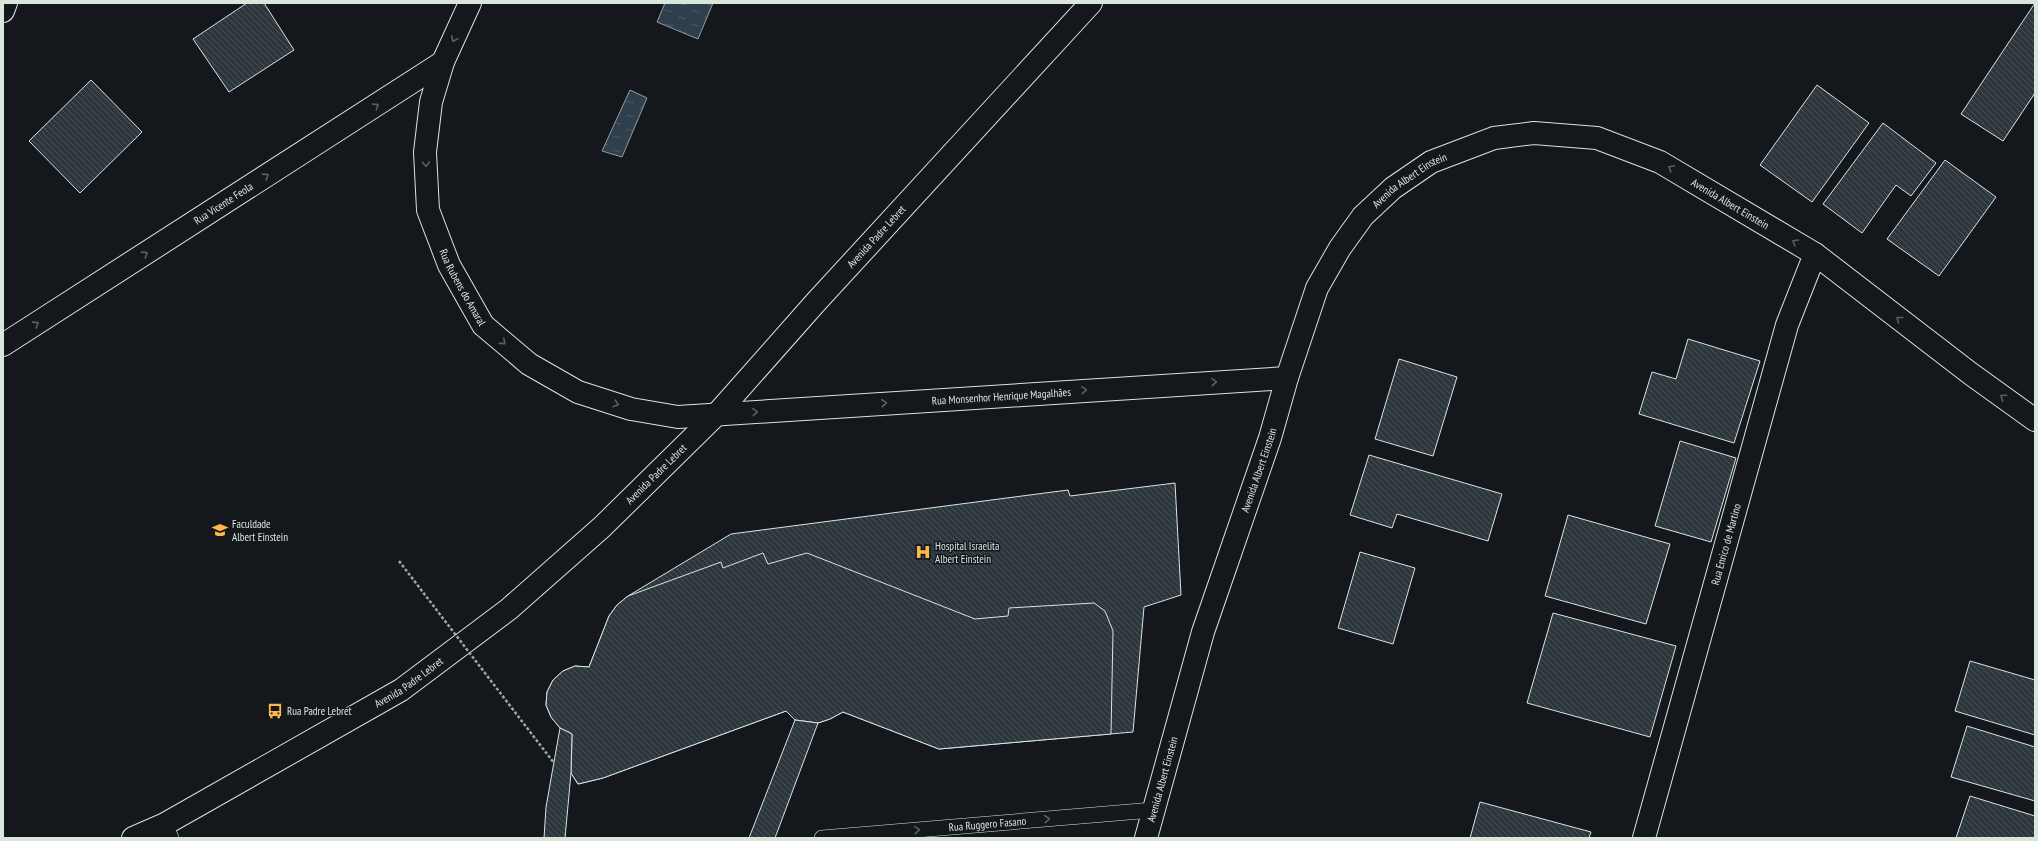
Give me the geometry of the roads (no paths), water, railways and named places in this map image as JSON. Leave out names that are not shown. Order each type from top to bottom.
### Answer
[{"type":"street","points":[[3,11],[6,3]]},
{"type":"street","name":"Rua Rubens do Amaral","points":[[470,3],[444,62],[431,102],[425,152],[428,210],[449,265],[483,325],[529,364],[578,392],[631,409],[678,417],[716,415]]},
{"type":"street","name":"Avenida Padre Lebret","points":[[133,838],[168,831],[194,806],[298,749],[407,685],[509,609],[602,527],[716,415],[816,302],[1091,3]]},
{"type":"street","name":"Rua Vicente Feola","points":[[3,345],[444,62]]},
{"type":"street","name":"Avenida Albert Einstein","points":[[1146,838],[1203,632],[1270,438],[1287,378],[1317,288],[1340,248],[1363,216],[1393,188],[1431,162],[1494,138],[1534,133],[1597,138],[1660,162],[1815,254],[1971,374],[2035,420]]},
{"type":"street","name":"Rua Enrico de Martino","points":[[1644,838],[1787,325],[1815,254]]},
{"type":"street","name":"Rua Monsenhor Henrique Magalhães","points":[[716,415],[1287,378]]},
{"type":"lane","name":"Rua Ruggero Fasano","points":[[822,838],[1153,810]]},
{"type":"water","points":[[665,3],[713,3],[698,39],[657,22]]},
{"type":"water","points":[[630,90],[647,98],[622,157],[602,151]]},
{"type":"place","name":"Faculdade Albert Einstein","points":[[220,530]]},
{"type":"place","name":"Hospital Israelita Albert Einstein","points":[[923,552]]},
{"type":"place","name":"Rua Padre Lebret","points":[[275,711]]}]
